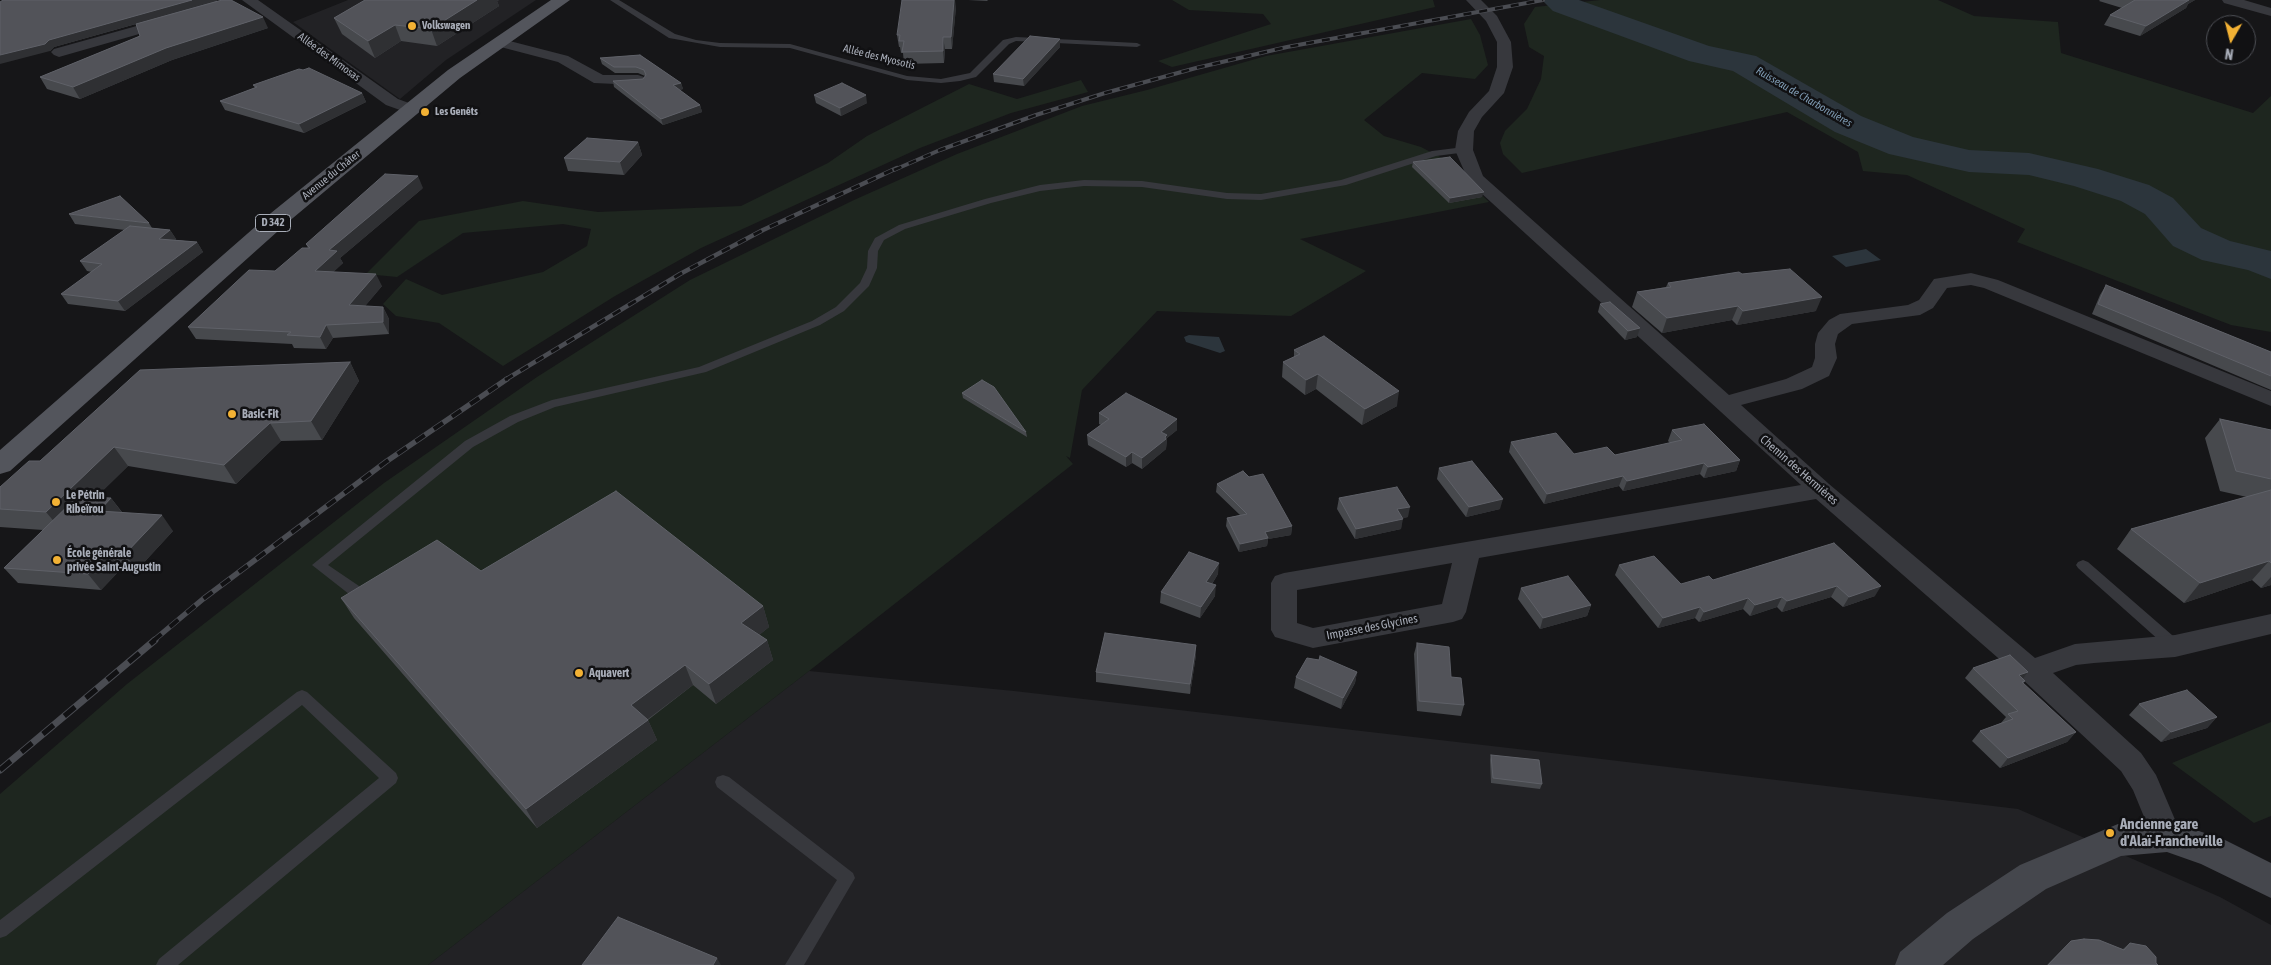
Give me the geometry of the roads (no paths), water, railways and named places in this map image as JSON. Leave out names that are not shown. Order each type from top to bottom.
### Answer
[{"type":"main road","name":"Avenue du Châter","points":[[0,465],[279,218],[454,74],[498,42],[562,0]]},
{"type":"main road","points":[[1914,965],[1960,926],[2033,877],[2118,840],[2168,836],[2212,851],[2271,881]]},
{"type":"street","points":[[1464,150],[1466,132],[1475,115],[1496,93],[1505,67],[1504,42],[1492,19],[1473,0]]},
{"type":"street","points":[[2229,0],[2271,12]]},
{"type":"street","name":"Allée des Mimosas","points":[[243,1],[392,102],[411,109]]},
{"type":"street","points":[[59,52],[180,18]]},
{"type":"street","points":[[498,42],[564,59],[600,80],[638,80]]},
{"type":"street","name":"Chemin des Hermières","points":[[1464,150],[1475,178],[1821,490],[2031,670],[2131,762],[2145,784],[2168,836]]},
{"type":"street","points":[[1724,403],[1794,384],[1821,371],[1826,358],[1825,344],[1828,333],[1836,324],[1846,318],[1913,311],[1926,304],[1941,283],[1971,279],[1991,284],[2271,399]]},
{"type":"street","name":"Impasse des Glycines","points":[[1468,551],[1453,612],[1313,638],[1284,630],[1284,583],[1468,551],[1821,490]]},
{"type":"street","points":[[2031,670],[2074,655],[2175,646],[2271,624]]},
{"type":"lane","name":"Allée des Myosotis","points":[[614,0],[672,36],[720,45],[790,46],[907,78],[942,81],[960,80],[973,76],[1006,42],[1016,39],[1137,45]]},
{"type":"lane","points":[[354,590],[318,566],[469,444],[514,419],[552,404],[702,370],[816,323],[840,309],[866,284],[872,268],[873,251],[880,238],[902,227],[988,201],[1040,188],[1084,183],[1142,184],[1227,196],[1261,197],[1343,183],[1427,155],[1464,150]]},
{"type":"lane","points":[[2083,565],[2175,646]]},
{"type":"lane","points":[[0,930],[302,696],[390,778],[165,965]]},
{"type":"lane","points":[[723,782],[847,878],[794,965]]},
{"type":"waterway","name":"Ruisseau de Charbonnières","points":[[1557,0],[1564,5],[1701,54],[1744,63],[1848,124],[1902,146],[1969,161],[2029,164],[2085,177],[2135,193],[2159,206],[2187,237],[2217,251],[2262,261],[2271,266]]},
{"type":"railway","points":[[894,170],[940,150],[1036,115],[1105,93],[1196,68],[1287,47],[1543,0]]},
{"type":"railway","points":[[505,380],[680,274],[763,230],[897,168]]},
{"type":"railway","points":[[153,641],[203,599],[387,461],[507,379]]},
{"type":"railway","points":[[0,770],[155,640]]},
{"type":"place","name":"Volkswagen","points":[[412,26]]},
{"type":"place","name":"Les Genêts","points":[[425,112]]},
{"type":"place","name":"Basic-Fit","points":[[232,414]]},
{"type":"place","name":"Le Pétrin Ribeïrou","points":[[56,502]]},
{"type":"place","name":"École générale privée Saint-Augustin","points":[[57,560]]},
{"type":"place","name":"Aquavert","points":[[579,673]]},
{"type":"place","name":"Ancienne gare d'Alaï-Francheville","points":[[2110,833]]}]
